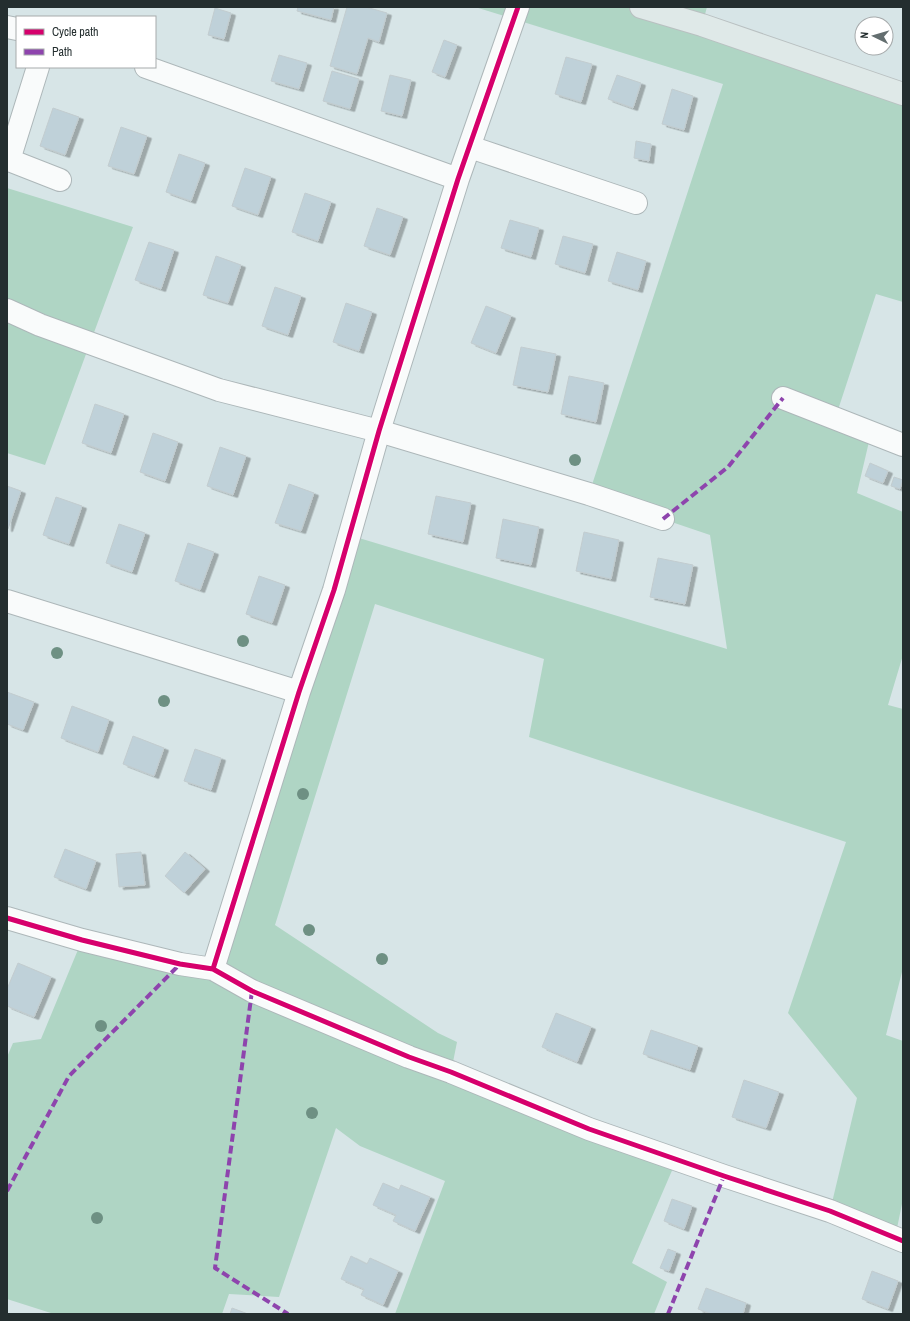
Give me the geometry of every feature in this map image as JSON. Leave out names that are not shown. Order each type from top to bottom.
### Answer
[{"type":"main road","points":[[640,7],[702,25],[903,94]]},
{"type":"street","points":[[213,969],[299,692],[334,590],[380,430],[458,179],[518,7]]},
{"type":"street","points":[[38,68],[10,160],[60,180]]},
{"type":"street","points":[[149,68],[458,179]]},
{"type":"street","points":[[470,147],[636,203]]},
{"type":"street","points":[[7,310],[40,325],[219,390],[380,430],[589,494],[663,519]]},
{"type":"street","points":[[783,398],[903,445]]},
{"type":"street","points":[[7,600],[299,692]]},
{"type":"street","points":[[7,918],[82,940],[180,964],[213,969],[252,991],[402,1055],[451,1072],[589,1129],[830,1211],[903,1241]]},
{"type":"green space","points":[[475,7],[707,7],[702,25],[903,94],[903,302],[876,294],[835,419],[871,433],[857,493],[903,512],[903,655],[888,705],[903,709],[903,968],[886,1035],[903,1041],[903,1199],[895,1238],[830,1211],[857,1098],[788,1013],[846,842],[529,737],[544,659],[375,604],[275,925],[438,1033],[457,1042],[451,1072],[677,1159],[632,1263],[667,1282],[654,1314],[395,1314],[445,1181],[360,1146],[336,1128],[279,1297],[229,1294],[222,1314],[54,1314],[7,1299],[7,1057],[13,1043],[41,1039],[82,940],[213,969],[349,535],[727,649],[710,535],[589,494],[723,84]]},
{"type":"green space","points":[[7,188],[133,227],[45,465],[7,453]]},
{"type":"building","points":[[298,7],[334,7],[331,20],[297,11]]},
{"type":"building","points":[[347,7],[366,7],[387,13],[379,42],[368,38],[357,74],[330,66]]},
{"type":"building","points":[[215,8],[231,13],[224,39],[208,35]]},
{"type":"building","points":[[444,40],[457,45],[445,77],[432,72]]},
{"type":"building","points":[[279,55],[307,63],[299,89],[271,81]]},
{"type":"building","points":[[566,57],[592,64],[581,102],[555,94]]},
{"type":"building","points":[[332,71],[359,79],[350,109],[323,101]]},
{"type":"building","points":[[390,75],[411,80],[402,116],[381,111]]},
{"type":"building","points":[[617,75],[641,83],[633,108],[608,99]]},
{"type":"building","points":[[672,89],[693,96],[684,130],[662,124]]},
{"type":"building","points":[[53,108],[79,117],[65,155],[40,146]]},
{"type":"building","points":[[121,127],[147,136],[134,174],[108,166]]},
{"type":"building","points":[[636,141],[651,144],[649,161],[634,158]]},
{"type":"building","points":[[179,154],[205,163],[191,201],[166,192]]},
{"type":"building","points":[[245,168],[271,177],[258,215],[232,206]]},
{"type":"building","points":[[305,193],[331,202],[318,241],[292,232]]},
{"type":"building","points":[[377,208],[403,217],[390,255],[364,246]]},
{"type":"building","points":[[510,220],[539,228],[531,257],[501,248]]},
{"type":"building","points":[[563,236],[593,244],[585,273],[555,264]]},
{"type":"building","points":[[149,242],[174,250],[161,289],[135,280]]},
{"type":"building","points":[[617,252],[646,261],[638,290],[608,281]]},
{"type":"building","points":[[216,256],[241,265],[228,303],[203,295]]},
{"type":"building","points":[[275,287],[301,296],[288,335],[262,326]]},
{"type":"building","points":[[346,303],[372,312],[359,351],[333,342]]},
{"type":"building","points":[[486,306],[511,316],[496,353],[471,343]]},
{"type":"building","points":[[521,347],[556,354],[548,392],[513,385]]},
{"type":"building","points":[[569,376],[604,383],[596,422],[561,414]]},
{"type":"building","points":[[95,404],[124,414],[111,453],[82,443]]},
{"type":"building","points":[[153,433],[178,442],[165,481],[140,472]]},
{"type":"building","points":[[220,447],[246,456],[233,495],[207,486]]},
{"type":"building","points":[[870,463],[888,471],[883,483],[865,476]]},
{"type":"building","points":[[894,477],[903,480],[900,489],[891,486]]},
{"type":"building","points":[[289,484],[314,493],[301,531],[275,523]]},
{"type":"building","points":[[7,486],[21,491],[8,529],[7,529]]},
{"type":"building","points":[[436,496],[471,503],[463,542],[428,534]]},
{"type":"building","points":[[56,497],[82,506],[69,544],[43,535]]},
{"type":"building","points":[[503,519],[539,527],[531,565],[496,558]]},
{"type":"building","points":[[119,524],[145,533],[132,572],[106,563]]},
{"type":"building","points":[[584,532],[619,540],[611,579],[576,571]]},
{"type":"building","points":[[188,543],[214,552],[200,590],[175,581]]},
{"type":"building","points":[[658,558],[693,565],[685,604],[650,597]]},
{"type":"building","points":[[259,576],[285,585],[272,623],[246,614]]},
{"type":"building","points":[[7,692],[34,702],[23,730],[7,724]]},
{"type":"building","points":[[72,706],[109,720],[98,752],[61,738]]},
{"type":"building","points":[[133,736],[164,748],[154,776],[123,764]]},
{"type":"building","points":[[195,749],[221,758],[211,790],[184,781]]},
{"type":"building","points":[[65,849],[96,861],[86,889],[54,877]]},
{"type":"building","points":[[141,852],[145,885],[119,887],[116,854]]},
{"type":"building","points":[[185,852],[205,869],[184,893],[165,876]]},
{"type":"building","points":[[18,963],[51,977],[34,1017],[7,1006],[7,989]]},
{"type":"building","points":[[556,1013],[591,1027],[577,1062],[542,1047]]},
{"type":"building","points":[[651,1030],[698,1046],[690,1070],[643,1054]]},
{"type":"building","points":[[744,1080],[779,1092],[766,1128],[732,1117]]},
{"type":"building","points":[[383,1183],[399,1190],[401,1185],[430,1197],[415,1231],[393,1221],[396,1215],[373,1205]]},
{"type":"building","points":[[672,1199],[692,1206],[684,1229],[664,1221]]},
{"type":"building","points":[[668,1249],[676,1252],[669,1271],[660,1268]]},
{"type":"building","points":[[351,1256],[367,1264],[370,1258],[398,1271],[383,1305],[361,1295],[364,1289],[341,1279]]},
{"type":"building","points":[[872,1271],[898,1281],[888,1309],[862,1299]]},
{"type":"building","points":[[706,1288],[746,1303],[743,1314],[711,1314],[698,1309]]},
{"type":"building","points":[[232,1308],[248,1314],[230,1314]]},
{"type":"marked path","points":[[663,519],[728,467],[783,398]]},
{"type":"marked path","points":[[7,1191],[69,1076],[180,964]]},
{"type":"marked path","points":[[252,991],[215,1268],[288,1314]]},
{"type":"marked path","points":[[668,1314],[724,1176]]},
{"type":"cycle path","points":[[213,969],[299,692],[334,590],[379,431],[458,179],[518,7]]},
{"type":"cycle path","points":[[7,918],[82,940],[180,964],[213,969],[252,991],[409,1057],[451,1072],[589,1129],[830,1211],[903,1241]]}]
